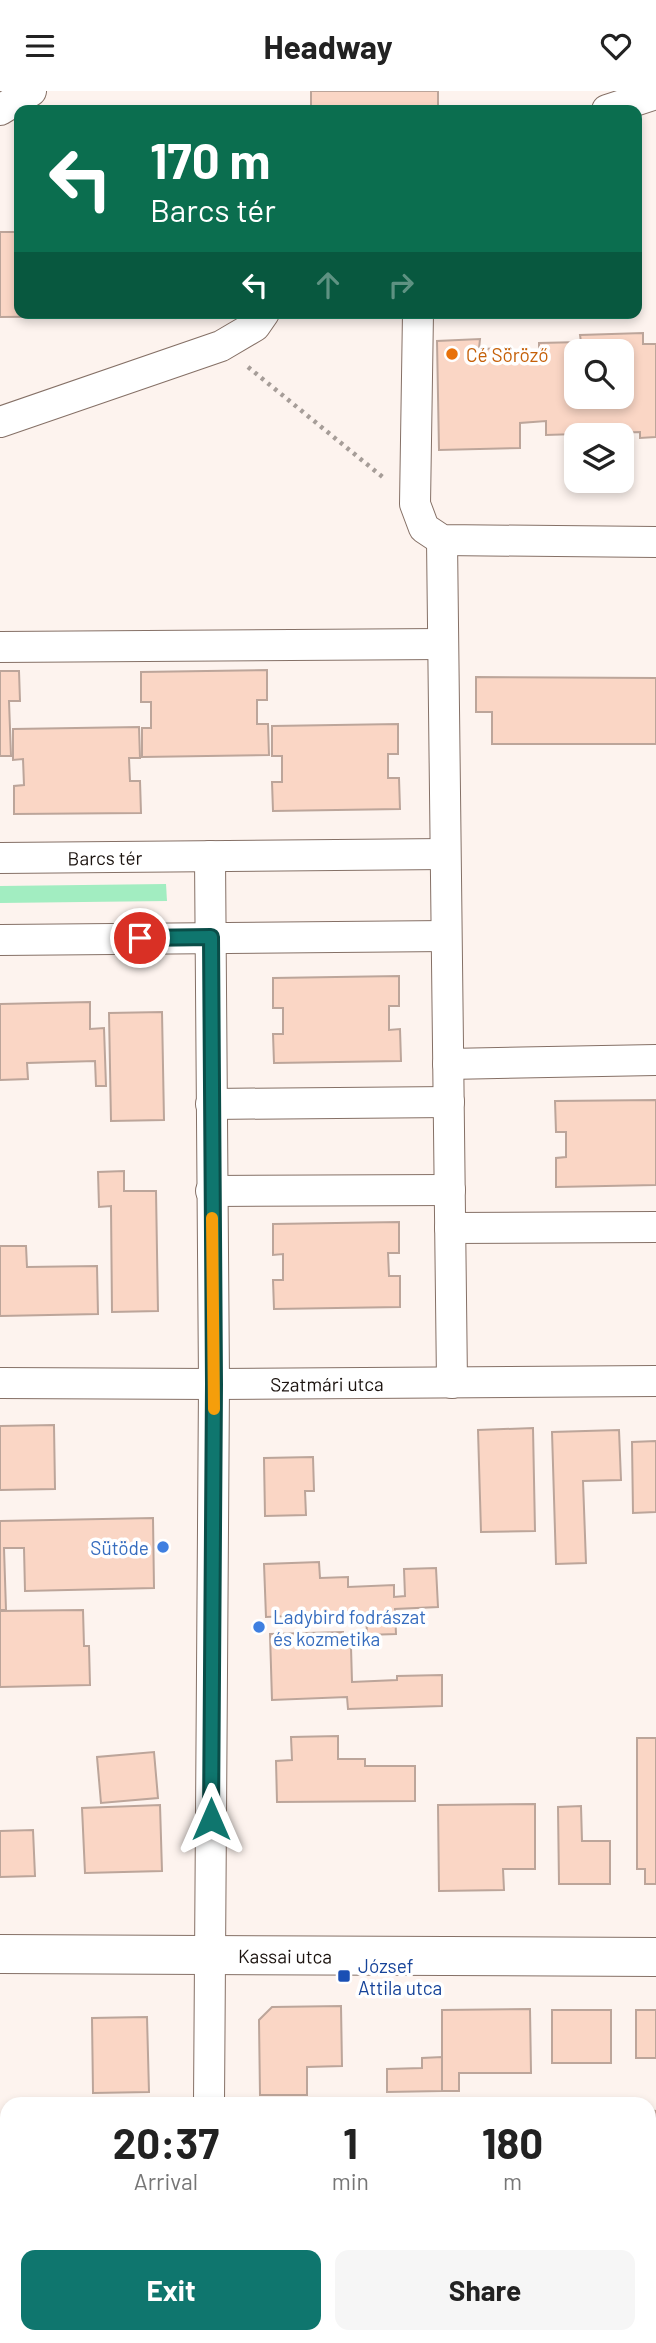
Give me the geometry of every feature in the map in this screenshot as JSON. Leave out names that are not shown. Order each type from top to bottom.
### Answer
[{"type":"street","points":[[0,110],[31,91]]},
{"type":"street","points":[[622,105],[656,94]]},
{"type":"street","points":[[0,422],[221,346],[255,326],[260,319]]},
{"type":"street","points":[[418,319],[415,504],[424,528],[442,540],[656,542]]},
{"type":"street","points":[[442,540],[452,1383]]},
{"type":"street","points":[[0,647],[442,644]]},
{"type":"street","name":"Barcs tér","points":[[0,858],[445,854]]},
{"type":"street","points":[[209,2097],[214,1384],[210,856]]},
{"type":"street","points":[[0,940],[446,936]]},
{"type":"street","points":[[448,1065],[656,1060]]},
{"type":"street","points":[[211,1104],[449,1102]]},
{"type":"street","points":[[212,1191],[450,1190]]},
{"type":"street","points":[[450,1228],[656,1227]]},
{"type":"street","name":"Szatmári utca","points":[[0,1383],[656,1381]]},
{"type":"street","name":"Kassai utca","points":[[0,1954],[656,1957]]},
{"type":"path","points":[[221,346],[415,504]]},
{"type":"green space","points":[[166,884],[167,901],[0,903],[0,886]]},
{"type":"building","points":[[311,91],[438,91],[438,105],[311,105]]},
{"type":"building","points":[[0,232],[14,232],[14,317],[0,317]]},
{"type":"building","points":[[643,333],[643,344],[656,344],[656,437],[640,438],[640,432],[634,432],[634,423],[564,423],[564,434],[546,435],[546,421],[520,423],[520,448],[439,450],[437,341],[480,339],[479,349],[512,348],[512,356],[539,355],[539,343],[564,342],[564,409],[634,409],[634,339],[581,339],[580,335]]},
{"type":"building","points":[[267,670],[267,700],[257,700],[257,724],[268,724],[269,755],[142,757],[142,728],[151,728],[151,702],[141,702],[141,672]]},
{"type":"building","points":[[0,671],[19,671],[20,701],[9,701],[11,756],[0,756]]},
{"type":"building","points":[[476,677],[656,678],[656,744],[492,744],[492,712],[476,712]]},
{"type":"building","points":[[398,724],[398,754],[388,754],[388,778],[399,778],[400,809],[273,811],[272,782],[282,782],[282,756],[272,756],[272,726]]},
{"type":"building","points":[[139,727],[140,758],[129,758],[130,781],[140,781],[141,813],[14,814],[14,786],[24,785],[23,759],[13,760],[13,729]]},
{"type":"building","points":[[399,976],[399,1006],[389,1006],[389,1030],[400,1029],[401,1061],[274,1063],[273,1034],[283,1034],[283,1008],[273,1008],[273,978]]},
{"type":"building","points":[[90,1002],[90,1029],[104,1028],[106,1086],[96,1086],[95,1061],[27,1063],[28,1079],[0,1080],[0,1004]]},
{"type":"building","points":[[162,1012],[164,1120],[111,1121],[109,1013]]},
{"type":"building","points":[[656,1100],[656,1185],[556,1187],[556,1158],[566,1157],[566,1132],[556,1132],[555,1101]]},
{"type":"building","points":[[124,1171],[124,1191],[156,1191],[158,1311],[112,1312],[111,1206],[99,1207],[98,1172]]},
{"type":"building","points":[[399,1222],[399,1253],[388,1253],[389,1276],[400,1276],[400,1307],[274,1309],[273,1280],[283,1280],[283,1254],[273,1255],[273,1224]]},
{"type":"building","points":[[0,1246],[26,1246],[27,1267],[97,1266],[98,1314],[0,1316]]},
{"type":"building","points":[[54,1425],[55,1489],[0,1490],[0,1426]]},
{"type":"building","points":[[533,1428],[535,1531],[481,1532],[478,1430]]},
{"type":"building","points":[[619,1430],[621,1480],[583,1481],[586,1563],[556,1564],[552,1432]]},
{"type":"building","points":[[656,1441],[656,1512],[633,1513],[632,1442]]},
{"type":"building","points":[[313,1457],[314,1491],[305,1491],[306,1515],[265,1516],[264,1458]]},
{"type":"building","points":[[153,1518],[154,1588],[25,1591],[24,1548],[4,1548],[6,1610],[0,1610],[0,1521]]},
{"type":"building","points":[[319,1562],[320,1578],[348,1577],[348,1587],[394,1585],[394,1597],[405,1596],[404,1569],[436,1568],[438,1607],[395,1609],[396,1634],[367,1635],[366,1613],[266,1617],[264,1564]]},
{"type":"building","points":[[83,1610],[84,1646],[89,1646],[90,1685],[0,1687],[0,1611]]},
{"type":"building","points":[[343,1632],[344,1648],[351,1647],[352,1682],[397,1680],[397,1676],[442,1675],[442,1706],[348,1709],[347,1697],[272,1700],[270,1634]]},
{"type":"building","points":[[338,1736],[338,1759],[365,1759],[365,1766],[415,1766],[415,1801],[277,1802],[276,1761],[292,1760],[291,1737]]},
{"type":"building","points":[[637,1738],[656,1738],[656,1884],[645,1884],[645,1869],[637,1869]]},
{"type":"building","points":[[154,1752],[158,1798],[101,1803],[97,1757]]},
{"type":"building","points":[[535,1804],[535,1869],[503,1869],[504,1890],[439,1891],[438,1805]]},
{"type":"building","points":[[160,1805],[162,1871],[85,1873],[82,1808]]},
{"type":"building","points":[[581,1806],[582,1841],[610,1841],[610,1884],[559,1884],[558,1807]]},
{"type":"building","points":[[33,1830],[35,1876],[0,1877],[0,1831]]},
{"type":"building","points":[[341,2006],[342,2066],[307,2067],[307,2095],[260,2095],[259,2020],[272,2007]]},
{"type":"building","points":[[530,2009],[531,2073],[459,2073],[459,2091],[442,2091],[442,2010]]},
{"type":"building","points":[[552,2010],[611,2010],[611,2063],[552,2063]]},
{"type":"building","points":[[636,2010],[656,2010],[656,2058],[636,2058]]},
{"type":"building","points":[[147,2017],[149,2092],[93,2093],[92,2018]]},
{"type":"building","points":[[442,2057],[442,2091],[387,2092],[387,2069],[422,2068],[422,2058]]},
{"type":"slow traffic","points":[[212,1218],[214,1409]]},
{"type":"place","name":"Cé Söröző","points":[[452,354]]},
{"type":"place","name":"Sütöde","points":[[163,1547]]},
{"type":"place","name":"Ladybird fodrászat és kozmetika","points":[[259,1627]]},
{"type":"place","name":"József Attila utca","points":[[344,1976]]},
{"type":"route","points":[[140,938],[211,937],[214,1384],[211,1819]]}]
